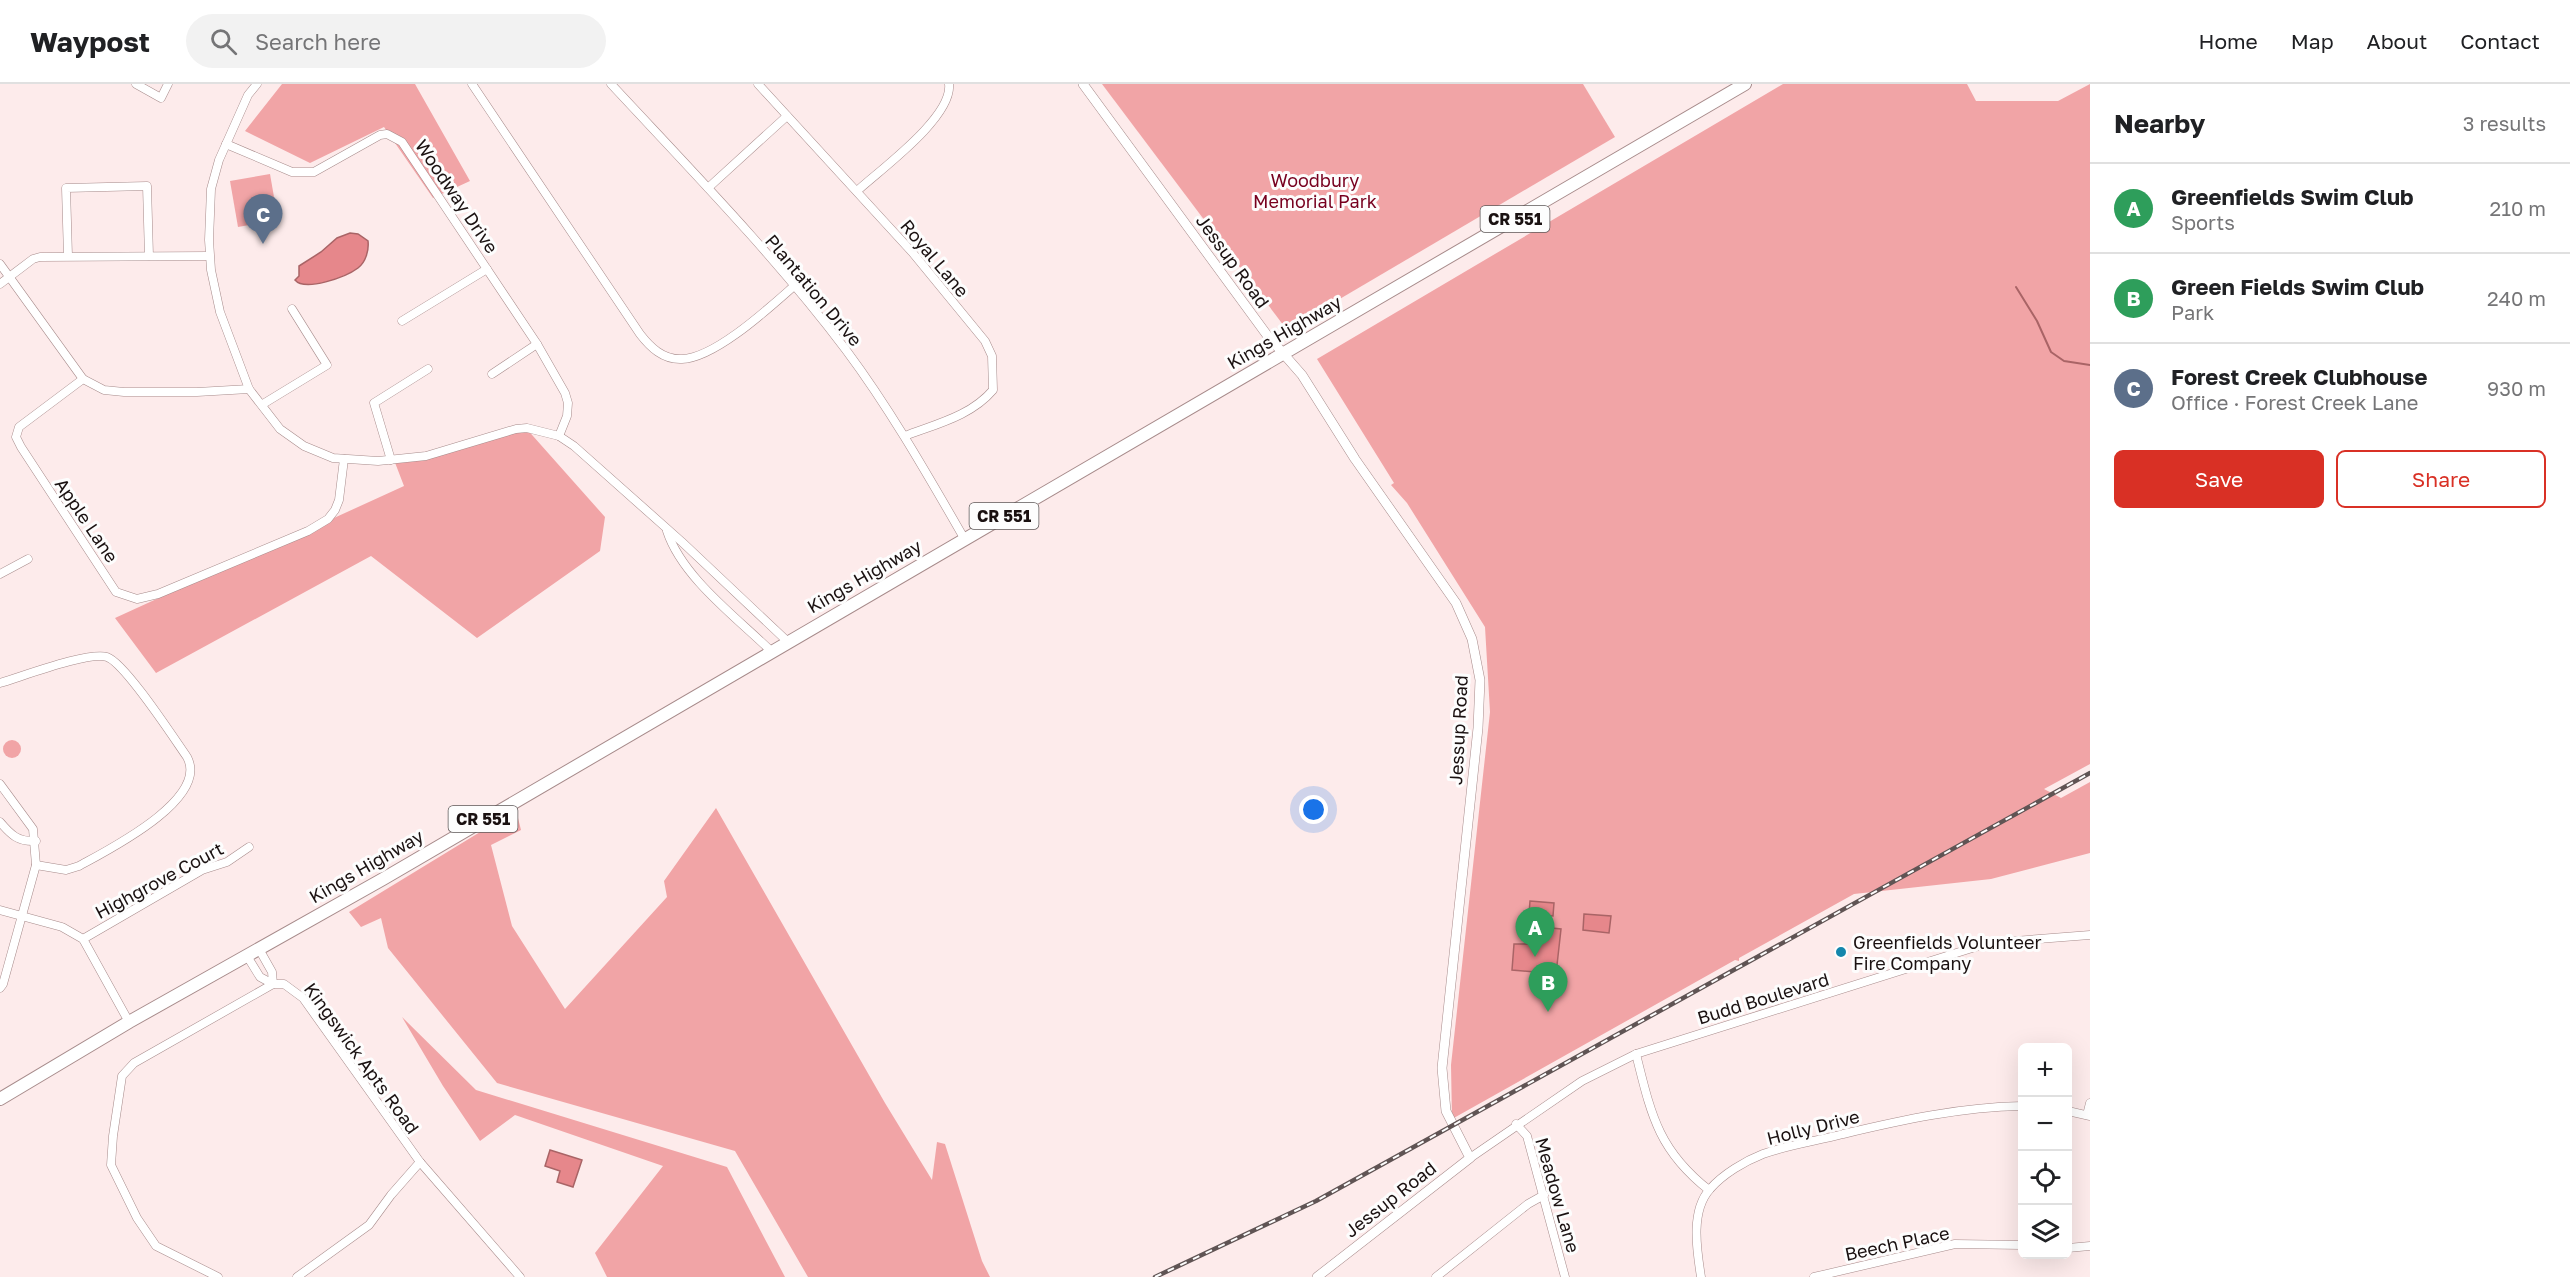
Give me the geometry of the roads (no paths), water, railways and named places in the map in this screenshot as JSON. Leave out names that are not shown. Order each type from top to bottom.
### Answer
[{"type":"main road","name":"Kings Highway","points":[[0,1099],[1745,84]]},
{"type":"street","points":[[136,84],[160,98],[168,84]]},
{"type":"street","points":[[257,84],[248,95],[226,144],[211,189],[209,256],[220,312],[249,389],[263,404],[280,429],[304,446],[333,458],[344,459],[391,460],[426,456],[516,429],[527,428],[559,435],[639,503],[787,641]]},
{"type":"street","points":[[472,84],[640,334],[649,346],[664,356],[681,359],[711,349],[763,314],[794,286]]},
{"type":"street","name":"Plantation Drive","points":[[611,84],[708,188],[794,286],[847,351],[905,436],[964,538]]},
{"type":"street","name":"Royal Lane","points":[[758,84],[857,191],[952,300],[985,341],[992,356],[993,390],[984,400],[970,411],[905,436]]},
{"type":"street","points":[[857,191],[926,129],[941,112],[947,102],[949,84]]},
{"type":"street","name":"Jessup Road","points":[[1083,84],[1267,335],[1302,375],[1355,459],[1456,603],[1472,639],[1480,680],[1478,728],[1442,1068],[1446,1111],[1470,1158],[1317,1277]]},
{"type":"street","points":[[708,188],[787,116]]},
{"type":"street","name":"Woodway Drive","points":[[226,144],[292,172],[314,172],[380,135],[387,135],[402,142],[537,344],[565,393],[568,403],[567,416],[559,435]]},
{"type":"street","points":[[68,256],[66,188],[147,186],[149,256]]},
{"type":"street","points":[[0,284],[33,260],[68,256],[209,256]]},
{"type":"street","points":[[0,264],[83,379],[104,390],[197,392],[249,389]]},
{"type":"street","points":[[402,321],[487,269]]},
{"type":"street","points":[[263,404],[327,365],[292,309]]},
{"type":"street","points":[[492,374],[537,344]]},
{"type":"street","points":[[391,460],[374,403],[428,369]]},
{"type":"street","name":"Apple Lane","points":[[83,379],[27,420],[19,427],[16,437],[116,592],[126,596],[137,598],[158,594],[308,531],[328,519],[339,500],[344,459]]},
{"type":"street","points":[[666,530],[672,547],[684,567],[771,651]]},
{"type":"street","points":[[0,574],[28,559]]},
{"type":"street","points":[[0,683],[87,657],[106,656],[122,668],[187,757],[191,767],[187,785],[152,824],[79,866],[66,870],[36,865]]},
{"type":"street","points":[[0,784],[23,812],[33,829],[36,841],[36,865],[0,988]]},
{"type":"street","points":[[0,822],[13,837],[25,842],[36,841]]},
{"type":"street","name":"Highgrove Court","points":[[83,939],[202,870],[227,862],[249,847]]},
{"type":"street","points":[[0,909],[62,927],[83,939],[129,1022]]},
{"type":"street","name":"Budd Boulevard","points":[[1470,1158],[1516,1124],[1582,1081],[1636,1054],[1988,943],[2090,935]]},
{"type":"street","points":[[218,1277],[156,1246],[137,1218],[111,1165],[118,1096],[122,1076],[134,1063],[273,984],[272,972],[259,949]]},
{"type":"street","name":"Kingswick Apts Road","points":[[247,956],[260,977],[273,984],[284,984],[303,998],[420,1162],[520,1277]]},
{"type":"street","points":[[1636,1054],[1647,1099],[1661,1137],[1686,1172],[1709,1190],[1700,1210],[1696,1233],[1701,1277]]},
{"type":"street","points":[[2072,1112],[2088,1115],[2090,1102]]},
{"type":"street","name":"Holly Drive","points":[[1709,1190],[1744,1163],[1764,1154],[1956,1110],[2018,1106]]},
{"type":"street","name":"Meadow Lane","points":[[1516,1124],[1527,1136],[1565,1277]]},
{"type":"street","points":[[297,1277],[369,1226],[391,1195],[420,1162]]},
{"type":"street","points":[[1436,1277],[1528,1204],[1544,1195]]},
{"type":"street","name":"Beech Place","points":[[1814,1277],[1955,1244],[2018,1245]]},
{"type":"street","points":[[2072,1248],[2090,1248]]},
{"type":"waterway","points":[[2016,287],[2037,321],[2051,352],[2064,361],[2090,365]]},
{"type":"railway","points":[[1155,1277],[1316,1201],[2090,773]]},
{"type":"place","name":"Forest Creek Clubhouse","points":[[263,244]]},
{"type":"place","name":"Greenfields Volunteer Fire Company","points":[[1841,952]]},
{"type":"place","name":"Greenfields Swim Club","points":[[1535,957]]},
{"type":"place","name":"Green Fields Swim Club","points":[[1548,1012]]},
{"type":"park label","name":"Woodbury Memorial Park","points":[[1315,190]]}]
